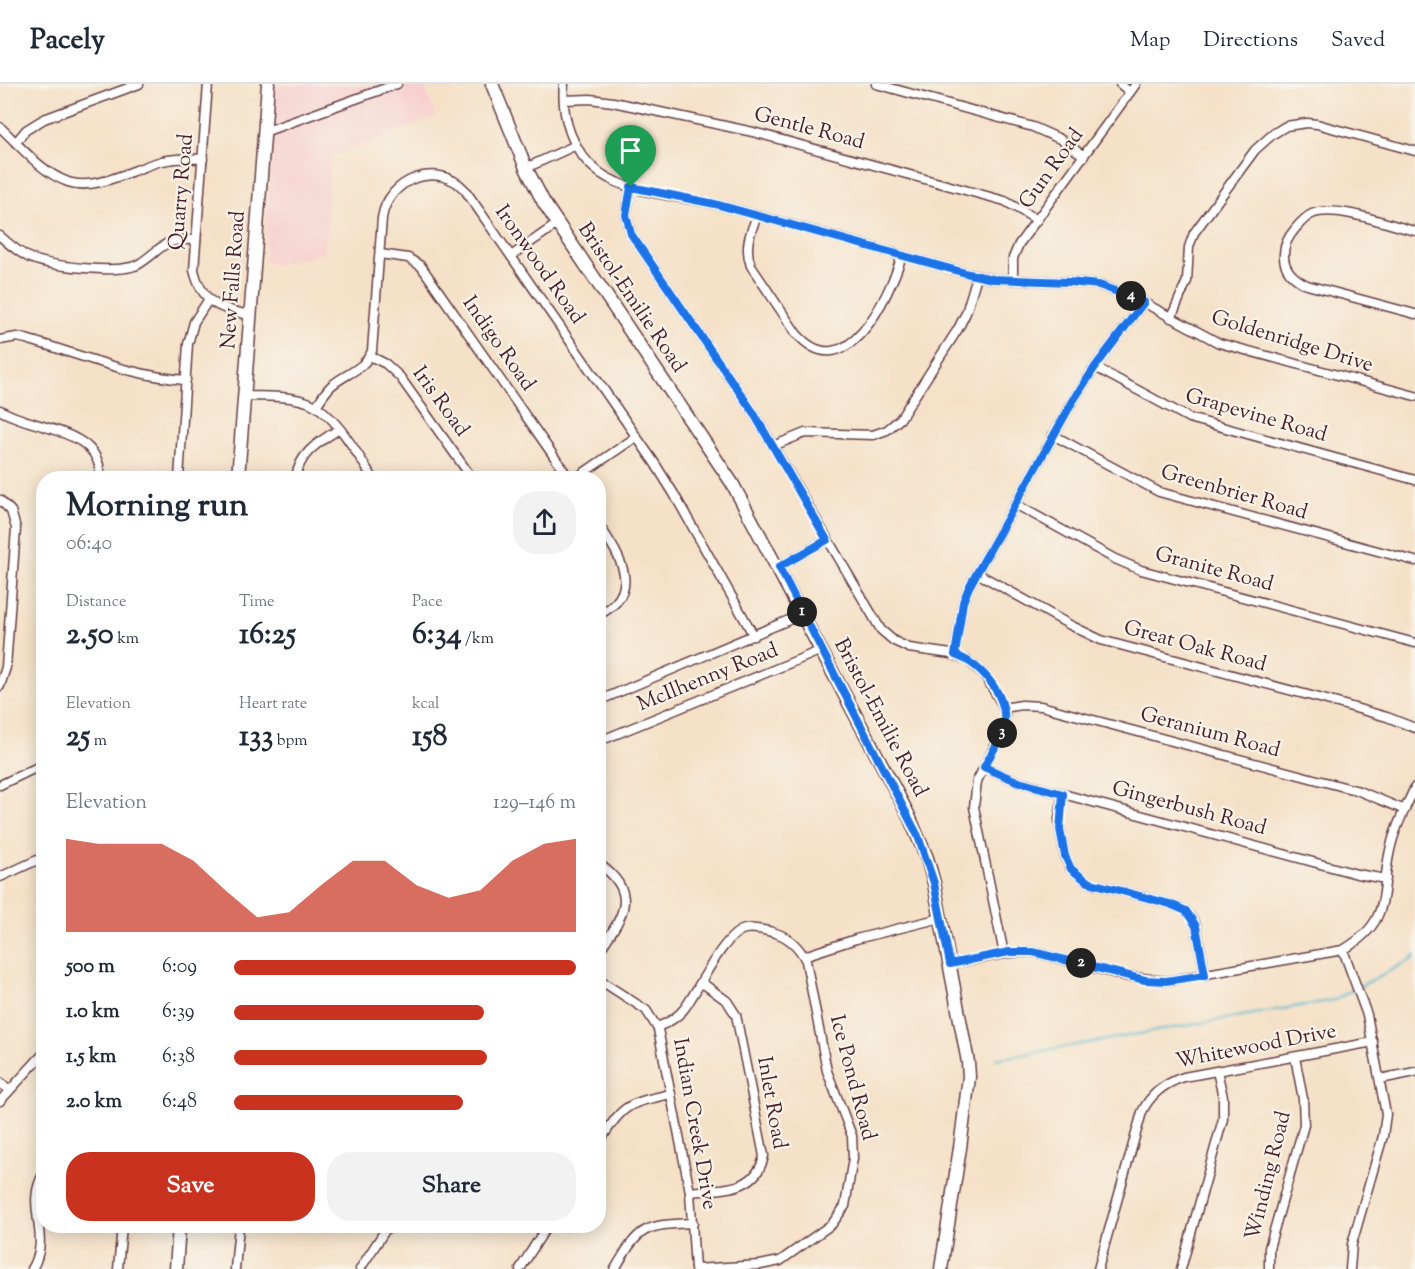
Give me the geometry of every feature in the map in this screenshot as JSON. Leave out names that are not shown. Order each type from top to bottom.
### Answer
[{"type":"street","points":[[16,142],[26,130],[44,119],[139,84]]},
{"type":"street","name":"Quarry Road","points":[[208,84],[194,270],[200,287],[209,299]]},
{"type":"street","name":"New Falls Road","points":[[239,471],[268,84]]},
{"type":"street","points":[[264,132],[397,84]]},
{"type":"street","name":"Bristol-Emilie Road","points":[[492,84],[526,168],[557,224],[718,459],[779,567],[918,836],[934,883],[966,1043],[969,1077],[941,1269]]},
{"type":"street","name":"Goldenridge Drive","points":[[564,84],[568,129],[586,161],[611,180],[631,187],[715,204],[977,276],[1099,285],[1144,302],[1220,344],[1415,396]]},
{"type":"street","points":[[876,84],[1033,127],[1060,139],[1084,156]]},
{"type":"street","points":[[1120,84],[1130,92]]},
{"type":"street","name":"Gun Road","points":[[1013,280],[1013,262],[1016,251],[1136,84]]},
{"type":"street","name":"Gentle Road","points":[[564,100],[605,100],[753,132],[1005,201],[1037,220]]},
{"type":"street","points":[[1171,318],[1187,282],[1189,247],[1194,233],[1255,150],[1273,134],[1286,126],[1307,123],[1415,151]]},
{"type":"street","points":[[0,127],[51,173],[76,184],[90,184],[161,161],[179,158],[203,159]]},
{"type":"street","points":[[526,168],[576,145]]},
{"type":"street","name":"Ironwood Road","points":[[370,356],[373,345],[384,209],[390,195],[405,183],[431,175],[450,179],[460,185],[511,256],[674,494],[754,636]]},
{"type":"street","points":[[631,187],[626,215],[631,234],[741,393],[869,614],[886,636],[909,648],[955,655],[976,666],[984,674],[1004,708],[1003,730],[975,785],[974,807],[1004,954]]},
{"type":"street","points":[[1415,231],[1343,212],[1322,211],[1308,216],[1301,222],[1287,240],[1284,253],[1289,273],[1307,285],[1415,314]]},
{"type":"street","points":[[757,216],[747,247],[751,266],[795,333],[805,342],[822,351],[842,349],[857,339],[887,293],[902,256]]},
{"type":"street","points":[[511,256],[557,224]]},
{"type":"street","points":[[0,236],[17,250],[38,261],[108,269],[127,268],[138,264],[156,249],[169,242],[196,240]]},
{"type":"street","name":"Indigo Road","points":[[380,254],[408,258],[424,269],[564,471]]},
{"type":"street","points":[[773,446],[805,434],[873,435],[881,433],[900,419],[958,329],[977,276]]},
{"type":"street","points":[[180,471],[190,333],[197,316],[209,299],[223,308],[250,315]]},
{"type":"street","points":[[955,655],[963,602],[977,573],[1053,435],[1095,367],[1144,302]]},
{"type":"street","points":[[0,340],[16,337],[26,339],[129,372],[157,378],[186,380]]},
{"type":"street","points":[[316,406],[332,385],[361,367],[370,356]]},
{"type":"street","name":"Iris Road","points":[[370,356],[386,364],[400,377],[467,471]]},
{"type":"street","name":"Grapevine Road","points":[[1095,367],[1189,418],[1415,480]]},
{"type":"street","points":[[244,396],[299,400],[316,406],[339,429],[369,471]]},
{"type":"street","points":[[0,410],[83,442],[98,459],[99,471]]},
{"type":"street","points":[[297,471],[303,457],[319,442],[339,429]]},
{"type":"street","name":"Greenbrier Road","points":[[1053,435],[1159,492],[1415,561]]},
{"type":"street","points":[[586,471],[636,437]]},
{"type":"street","points":[[0,500],[11,510],[16,528],[6,667],[0,686]]},
{"type":"street","name":"Granite Road","points":[[1014,504],[1115,559],[1141,570],[1415,643]]},
{"type":"street","points":[[606,536],[620,558],[625,577],[620,597],[606,610]]},
{"type":"street","points":[[779,567],[827,540]]},
{"type":"street","name":"Great Oak Road","points":[[977,573],[1101,640],[1376,714],[1415,728]]},
{"type":"street","points":[[606,698],[803,614]]},
{"type":"street","name":"McIlhenny Road","points":[[607,738],[822,650]]},
{"type":"street","name":"Geranium Road","points":[[1004,708],[1022,705],[1041,706],[1359,791],[1405,810]]},
{"type":"street","name":"Gingerbush Road","points":[[984,767],[1019,782],[1357,874],[1386,879]]},
{"type":"street","points":[[0,785],[36,768]]},
{"type":"street","points":[[950,964],[1021,951],[1046,954],[1125,976],[1157,981],[1205,975],[1343,950],[1358,941],[1375,923],[1380,912],[1391,843],[1415,787]]},
{"type":"street","points":[[1063,794],[1060,829],[1065,856],[1071,869],[1088,882],[1170,904],[1186,911],[1196,926],[1205,975]]},
{"type":"street","points":[[0,877],[36,861]]},
{"type":"street","points":[[606,868],[613,873],[620,883],[624,904],[620,918],[606,940]]},
{"type":"street","points":[[657,1027],[667,1023],[684,1010],[730,939],[745,930],[756,929],[784,936],[797,946],[804,956],[856,939],[941,918]]},
{"type":"street","points":[[1343,950],[1365,1008],[1385,1107],[1385,1126],[1352,1244],[1350,1269]]},
{"type":"street","name":"Ice Pond Road","points":[[695,1269],[760,1265],[780,1261],[832,1224],[845,1206],[853,1158],[852,1136],[827,1071],[804,956]]},
{"type":"street","name":"Inlet Road","points":[[690,1192],[745,1184],[758,1172],[764,1156],[736,1015],[727,1001],[701,982]]},
{"type":"street","name":"Indian Creek Drive","points":[[606,984],[646,1010],[657,1027],[690,1192],[695,1269]]},
{"type":"street","name":"Whitewood Drive","points":[[1098,1269],[1135,1134],[1145,1105],[1154,1094],[1169,1082],[1373,1042]]},
{"type":"street","name":"Winding Road","points":[[1269,1269],[1269,1248],[1304,1125],[1303,1099],[1295,1057]]},
{"type":"street","points":[[0,1101],[36,1062]]},
{"type":"street","points":[[1181,1269],[1223,1119],[1223,1097],[1217,1071]]},
{"type":"street","points":[[1380,1079],[1415,1072]]},
{"type":"street","points":[[0,1083],[9,1091]]},
{"type":"street","points":[[606,1132],[628,1106],[642,1100],[671,1094]]},
{"type":"street","points":[[36,1192],[36,1212]]},
{"type":"street","points":[[615,1269],[636,1237],[649,1227],[693,1223]]},
{"type":"street","points":[[32,1269],[41,1246],[40,1233]]},
{"type":"street","points":[[118,1269],[121,1233]]},
{"type":"street","points":[[176,1269],[179,1233]]},
{"type":"street","points":[[235,1269],[238,1233]]},
{"type":"street","points":[[360,1269],[383,1233]]},
{"type":"street","points":[[520,1269],[543,1233]]},
{"type":"shaded area","points":[[276,84],[424,84],[436,117],[331,156],[325,253],[276,265],[264,261]]},
{"type":"waterway","points":[[1359,987],[1414,958],[1415,955]]},
{"type":"waterway","points":[[996,1059],[1334,1000],[1354,989]]},
{"type":"route","points":[[631,187],[715,204],[969,274],[993,279],[1099,285],[1144,302],[1086,379],[969,587],[963,602],[955,655],[976,666],[984,674],[1004,708],[1003,730],[984,767],[1019,782],[1063,794],[1059,819],[1060,829],[1065,856],[1071,869],[1088,882],[1170,904],[1186,911],[1196,926],[1205,975],[1166,981],[1145,980],[1046,954],[1021,951],[950,964],[934,883],[918,836],[779,567],[827,540],[741,393],[631,234],[626,215],[631,187]]}]
